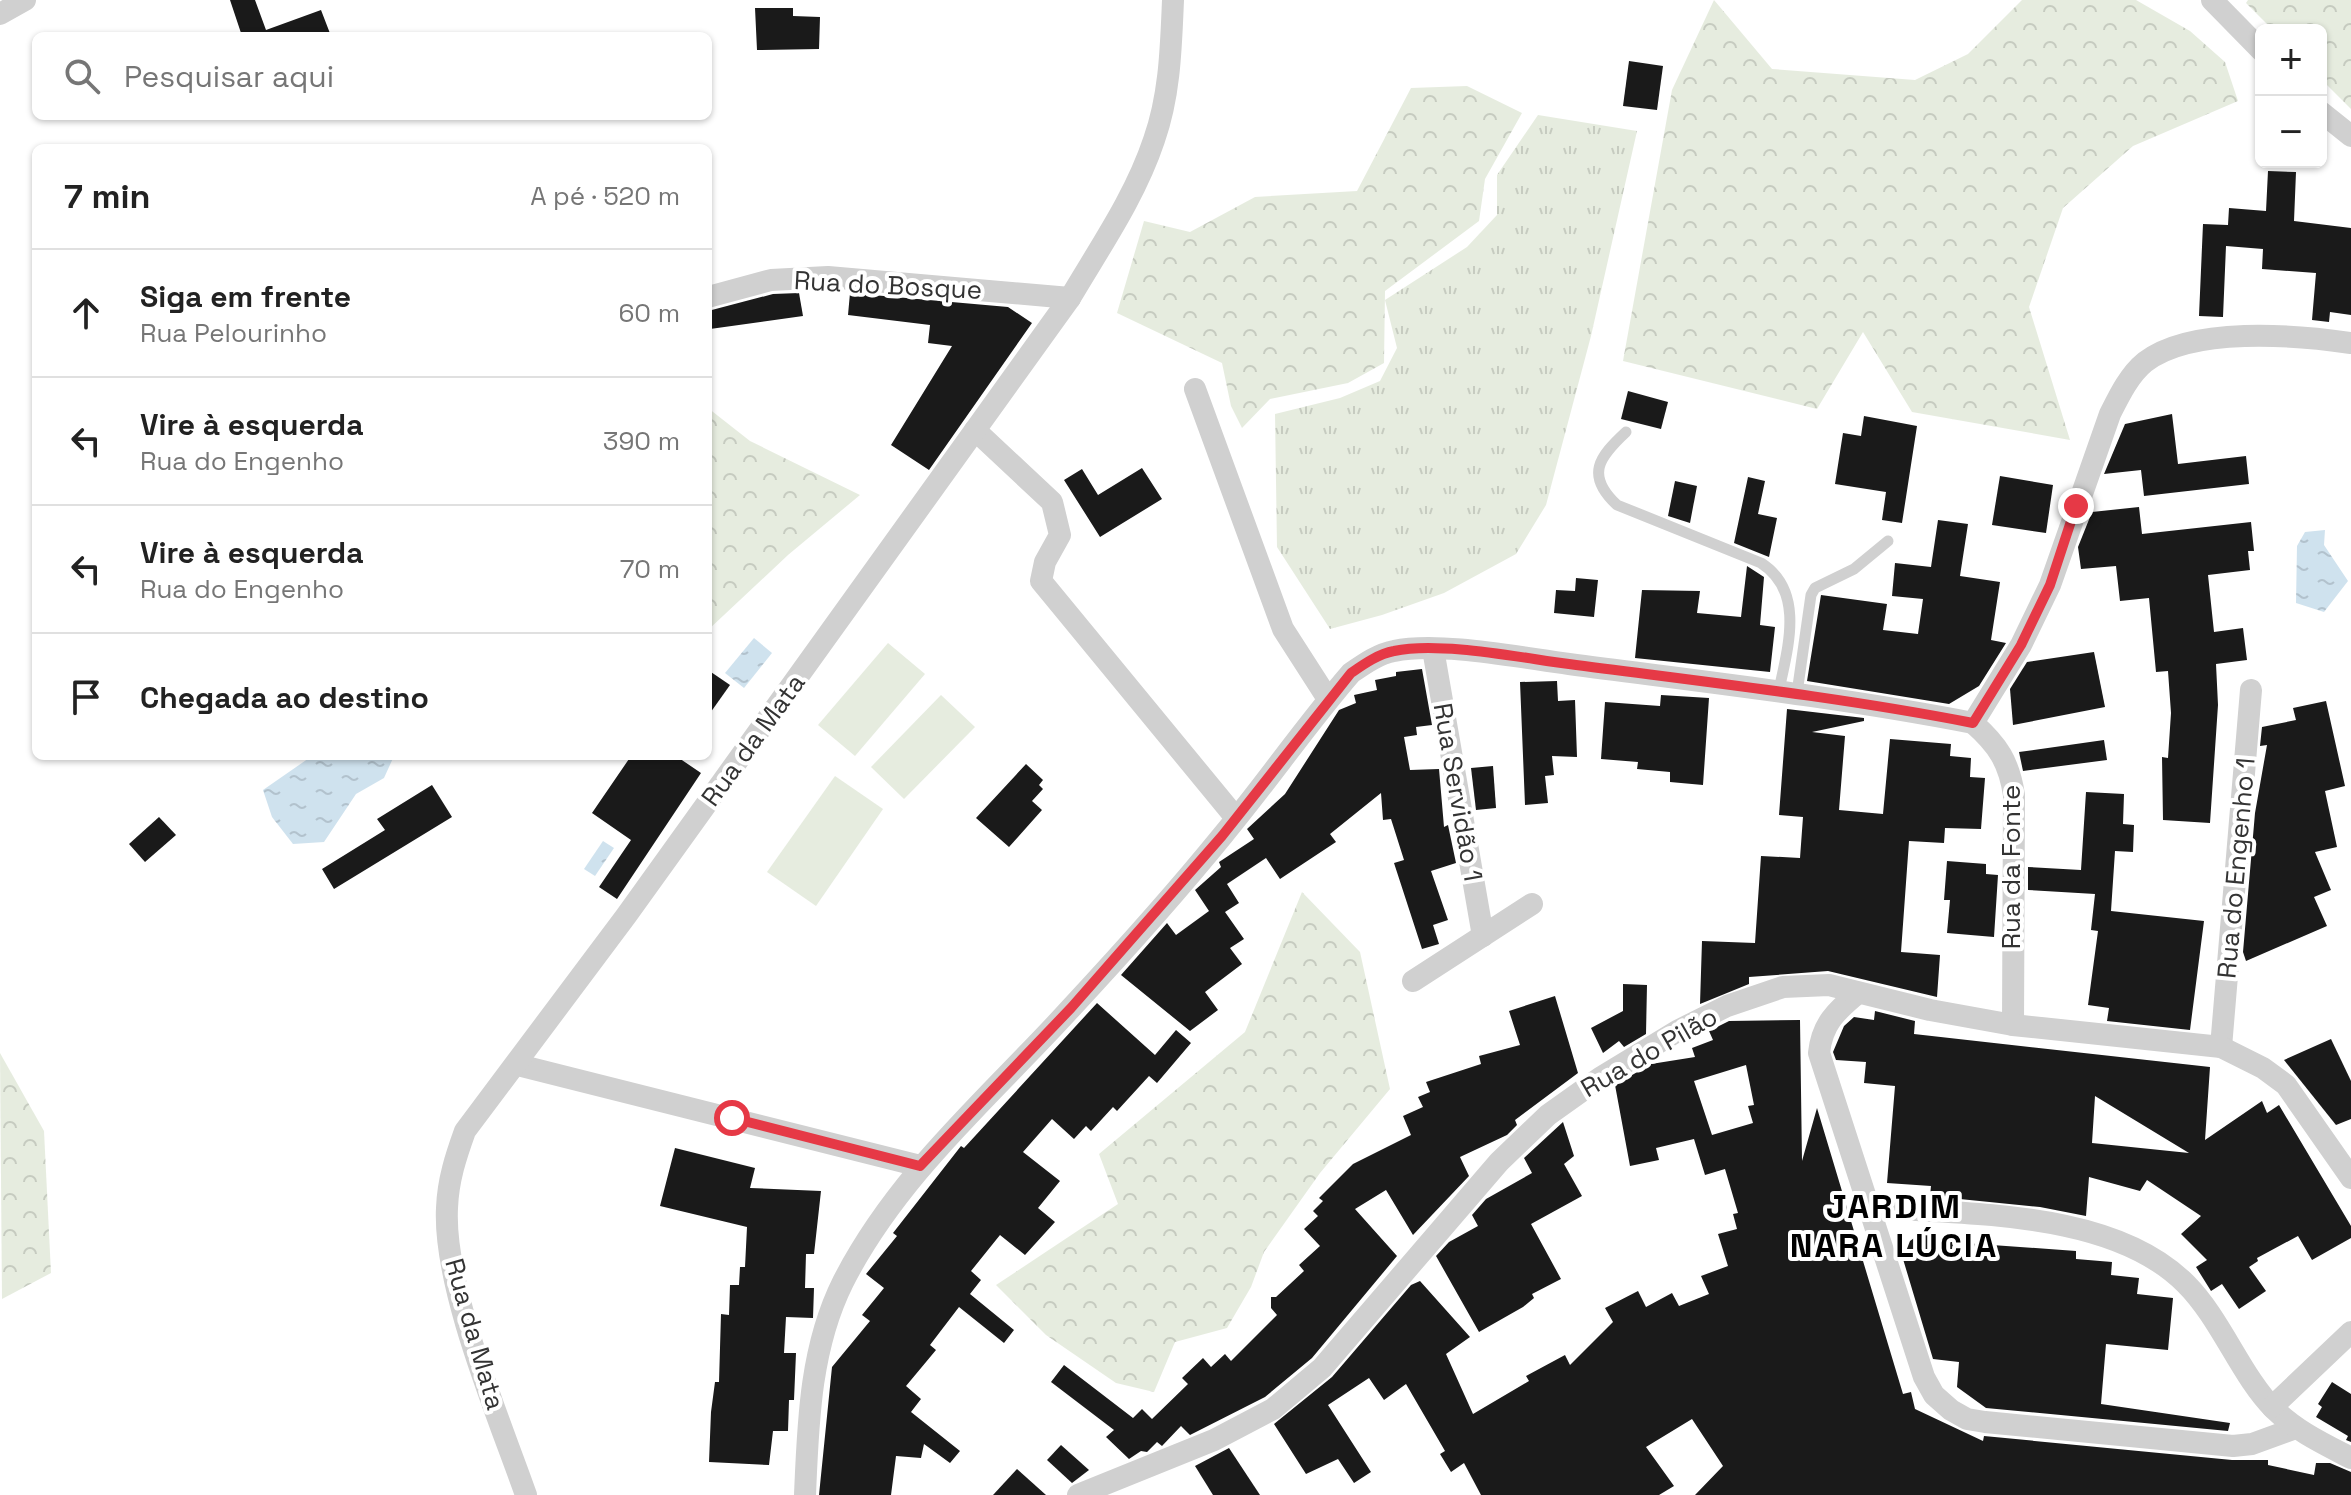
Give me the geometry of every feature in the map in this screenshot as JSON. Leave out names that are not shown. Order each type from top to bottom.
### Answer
[{"type":"street","points":[[0,14],[25,0]]},
{"type":"street","name":"Rua da Mata","points":[[526,1495],[462,1305],[450,1258],[447,1209],[453,1165],[465,1131],[486,1100],[518,1065],[1070,298],[1125,206],[1155,140],[1170,69],[1173,0]]},
{"type":"street","points":[[2212,0],[2255,44]]},
{"type":"street","points":[[2327,117],[2351,136]]},
{"type":"street","name":"Rua do Bosque","points":[[712,296],[771,280],[828,277],[1070,298]]},
{"type":"street","points":[[805,1495],[808,1416],[820,1343],[842,1284],[875,1226],[920,1166],[1071,1008],[1236,818],[1351,673],[1394,650],[1433,649],[1788,692],[1973,723],[2021,645],[2050,585],[2110,414],[2123,388],[2143,363],[2168,349],[2214,339],[2320,339],[2351,343]]},
{"type":"street","points":[[1195,389],[1283,629],[1328,699]]},
{"type":"street","points":[[975,430],[1052,502],[1060,535],[1045,562],[1041,581],[1236,818]]},
{"type":"street","name":"Rua Servidão 1","points":[[1433,649],[1483,936]]},
{"type":"street","name":"Rua do Engenho 1","points":[[2221,1047],[2251,690]]},
{"type":"street","name":"Rua da Fonte","points":[[1973,723],[1996,744],[2003,756],[2010,769],[2014,795],[2013,1025]]},
{"type":"street","points":[[1413,981],[1532,904]]},
{"type":"street","name":"Rua do Pilão","points":[[1078,1495],[1214,1440],[1273,1409],[1322,1368],[1499,1162],[1548,1115],[1600,1078],[1679,1030],[1727,1006],[1769,992],[1807,984],[2013,1025],[2221,1047],[2263,1068],[2286,1085],[2351,1178]]},
{"type":"street","points":[[1858,993],[1831,1016],[1821,1035],[1819,1053],[1924,1377],[1934,1395],[1967,1419],[2233,1446],[2252,1444],[2296,1428]]},
{"type":"street","points":[[518,1065],[920,1166]]},
{"type":"street","points":[[1871,1207],[2036,1221],[2102,1236],[2149,1255],[2186,1284],[2272,1407],[2296,1428],[2351,1458]]},
{"type":"street","points":[[2272,1407],[2351,1332]]},
{"type":"lane","points":[[1626,432],[1605,451],[1599,466],[1599,480],[1610,499],[1637,516],[1761,563],[1778,574],[1787,590],[1789,612],[1788,692]]},
{"type":"lane","points":[[1788,692],[1815,588],[1854,569],[1888,541]]},
{"type":"green space","points":[[1714,0],[1772,69],[1915,80],[1968,54],[2022,0],[2136,0],[2190,31],[2225,62],[2238,101],[2133,146],[2063,208],[2029,307],[2070,440],[1912,412],[1863,332],[1817,409],[1623,361],[1672,90]]},
{"type":"green space","points":[[2248,0],[2351,0],[2351,109],[2327,85],[2327,24],[2267,24],[2246,3]]},
{"type":"green space","points":[[1467,86],[1522,113],[1485,179],[1479,221],[1385,291],[1384,363],[1348,383],[1270,399],[1242,428],[1231,406],[1222,363],[1117,313],[1144,221],[1190,232],[1255,197],[1357,191],[1411,88]]},
{"type":"green space","points":[[1538,115],[1637,131],[1591,336],[1546,505],[1516,554],[1444,593],[1330,629],[1277,547],[1275,414],[1340,398],[1380,381],[1397,348],[1385,300],[1467,247],[1497,215],[1497,175]]},
{"type":"green space","points":[[712,411],[750,441],[860,495],[788,555],[712,626]]},
{"type":"green space","points":[[888,643],[925,674],[855,756],[818,725]]},
{"type":"green space","points":[[941,695],[975,727],[904,799],[871,767]]},
{"type":"green space","points":[[835,776],[883,809],[816,906],[767,872]]},
{"type":"green space","points":[[1302,892],[1360,952],[1390,1089],[1320,1173],[1264,1252],[1251,1287],[1227,1328],[1175,1342],[1154,1392],[1116,1383],[1046,1335],[996,1285],[1118,1204],[1099,1154],[1245,1032]]},
{"type":"green space","points":[[0,1053],[44,1131],[51,1273],[2,1299]]},
{"type":"water","points":[[2325,530],[2324,545],[2348,581],[2324,612],[2296,603],[2297,546],[2305,532]]},
{"type":"water","points":[[754,638],[772,653],[744,688],[725,673]]},
{"type":"water","points":[[306,760],[392,760],[384,778],[356,794],[324,842],[293,844],[272,817],[263,790]]},
{"type":"water","points":[[603,841],[614,848],[595,876],[584,869]]},
{"type":"building","points":[[230,0],[255,0],[266,30],[321,10],[329,32],[241,32]]},
{"type":"building","points":[[755,8],[793,8],[793,16],[820,17],[819,49],[757,50]]},
{"type":"building","points":[[1629,61],[1663,66],[1657,110],[1623,106]]},
{"type":"building","points":[[2268,171],[2296,172],[2294,221],[2351,228],[2351,315],[2330,312],[2329,322],[2312,320],[2316,273],[2262,269],[2263,249],[2226,246],[2223,317],[2199,316],[2203,224],[2228,225],[2229,208],[2266,211]]},
{"type":"building","points":[[799,293],[803,316],[712,329],[712,310],[773,294]]},
{"type":"building","points":[[850,293],[1008,307],[1032,323],[929,470],[891,445],[952,346],[928,343],[930,325],[848,315]]},
{"type":"building","points":[[1628,391],[1668,402],[1661,429],[1621,419]]},
{"type":"building","points":[[2172,414],[2178,464],[2246,456],[2249,484],[2144,496],[2141,470],[2104,474],[2125,424]]},
{"type":"building","points":[[1864,416],[1917,426],[1902,523],[1882,520],[1886,492],[1835,484],[1843,433],[1861,436]]},
{"type":"building","points":[[1142,468],[1162,499],[1100,537],[1064,480],[1082,469],[1098,495]]},
{"type":"building","points":[[2000,476],[2053,485],[2046,533],[1992,525]]},
{"type":"building","points":[[1748,477],[1765,481],[1758,514],[1777,518],[1769,557],[1734,543]]},
{"type":"building","points":[[1675,481],[1697,486],[1690,523],[1668,516]]},
{"type":"building","points":[[2139,507],[2142,534],[2251,522],[2254,551],[2248,551],[2250,570],[2208,575],[2214,632],[2243,628],[2247,660],[2216,664],[2218,705],[2210,823],[2163,820],[2162,757],[2168,758],[2171,713],[2168,671],[2156,672],[2149,598],[2120,601],[2116,566],[2081,569],[2078,547],[2092,512]]},
{"type":"building","points":[[1938,520],[1968,524],[1960,576],[2000,582],[1991,640],[2006,643],[1979,686],[1949,704],[1807,681],[1821,595],[1887,604],[1883,630],[1918,634],[1923,599],[1892,596],[1895,563],[1931,567]]},
{"type":"building","points":[[1747,566],[1764,577],[1760,625],[1775,627],[1770,672],[1635,658],[1642,590],[1700,591],[1697,613],[1741,617]]},
{"type":"building","points":[[1576,578],[1598,580],[1594,617],[1554,613],[1556,590],[1575,591]]},
{"type":"building","points":[[2094,652],[2105,707],[2013,725],[2010,689],[2027,662]]},
{"type":"building","points":[[1422,669],[1432,725],[1416,727],[1417,735],[1404,737],[1410,770],[1439,769],[1444,827],[1448,825],[1456,863],[1431,871],[1448,920],[1433,925],[1439,944],[1422,949],[1394,863],[1404,860],[1391,819],[1383,820],[1381,793],[1330,834],[1336,842],[1280,879],[1266,858],[1227,884],[1239,903],[1225,912],[1244,939],[1230,948],[1242,964],[1205,992],[1218,1010],[1190,1031],[1121,975],[1167,923],[1176,935],[1209,911],[1195,890],[1221,867],[1219,862],[1254,839],[1247,829],[1285,794],[1339,710],[1356,703],[1354,695],[1377,690],[1375,680],[1396,676],[1396,672]]},
{"type":"building","points":[[712,673],[730,685],[712,710]]},
{"type":"building","points":[[1557,681],[1558,701],[1575,700],[1577,757],[1552,756],[1554,775],[1545,776],[1548,803],[1525,805],[1520,682]]},
{"type":"building","points":[[1661,695],[1709,698],[1703,785],[1670,782],[1670,772],[1637,769],[1638,762],[1601,759],[1605,702],[1660,706]]},
{"type":"building","points":[[2326,701],[2345,786],[2325,791],[2337,847],[2315,852],[2331,890],[2314,897],[2327,926],[2246,961],[2243,952],[2255,813],[2267,745],[2260,746],[2262,727],[2296,720],[2293,708]]},
{"type":"building","points":[[1787,709],[1864,718],[1864,721],[1812,732],[1845,736],[1839,810],[1883,814],[1890,739],[1951,744],[1950,756],[1971,758],[1970,777],[1985,778],[1981,829],[1945,828],[1944,843],[1909,841],[1901,952],[1940,955],[1937,997],[1828,971],[1749,977],[1749,984],[1700,1004],[1702,941],[1755,943],[1761,856],[1800,858],[1803,817],[1779,815]]},
{"type":"building","points":[[2104,740],[2107,760],[2023,771],[2019,752]]},
{"type":"building","points":[[628,760],[682,760],[701,773],[617,899],[599,887],[631,840],[592,813]]},
{"type":"building","points":[[1026,764],[1043,780],[1039,785],[1043,789],[1032,801],[1042,810],[1009,847],[976,818]]},
{"type":"building","points":[[1493,766],[1496,808],[1476,810],[1471,768]]},
{"type":"building","points":[[432,785],[452,817],[334,889],[322,869],[385,830],[377,819]]},
{"type":"building","points":[[2086,792],[2124,794],[2123,824],[2134,825],[2133,852],[2115,851],[2111,911],[2204,921],[2190,1030],[2107,1021],[2109,1008],[2088,1005],[2098,931],[2091,930],[2095,894],[2028,890],[2028,867],[2081,870]]},
{"type":"building","points":[[159,817],[176,835],[145,862],[129,844]]},
{"type":"building","points":[[1947,861],[1986,864],[1986,874],[1998,875],[1994,937],[1947,933],[1950,900],[1944,900]]},
{"type":"building","points":[[1623,984],[1647,985],[1646,1034],[1624,1047],[1619,1041],[1603,1053],[1591,1028],[1623,1011]]},
{"type":"building","points":[[1555,996],[1578,1073],[1515,1120],[1517,1125],[1507,1135],[1460,1157],[1469,1176],[1413,1235],[1386,1190],[1355,1209],[1397,1256],[1312,1358],[1265,1397],[1190,1435],[1181,1426],[1162,1446],[1157,1442],[1147,1452],[1141,1451],[1129,1459],[1106,1437],[1114,1430],[1051,1382],[1064,1365],[1133,1418],[1142,1409],[1152,1419],[1188,1384],[1182,1378],[1203,1358],[1211,1367],[1225,1354],[1231,1361],[1277,1315],[1271,1308],[1271,1297],[1276,1297],[1304,1271],[1299,1265],[1320,1246],[1304,1229],[1318,1216],[1313,1211],[1323,1201],[1319,1198],[1353,1164],[1411,1135],[1403,1116],[1423,1107],[1418,1097],[1430,1092],[1426,1082],[1481,1064],[1479,1056],[1520,1045],[1509,1011]]},
{"type":"building","points":[[1097,1003],[1155,1055],[1176,1030],[1191,1043],[1157,1083],[1149,1076],[1117,1111],[1113,1107],[1091,1131],[1086,1126],[1074,1139],[1052,1119],[1023,1152],[1060,1181],[1038,1208],[1055,1222],[1025,1255],[1000,1235],[971,1271],[981,1280],[970,1294],[1014,1330],[1004,1343],[959,1307],[930,1345],[936,1350],[906,1386],[921,1399],[911,1412],[960,1451],[950,1463],[924,1444],[921,1458],[896,1456],[891,1495],[819,1495],[832,1367],[870,1321],[862,1315],[884,1288],[866,1274],[897,1236],[893,1233],[961,1146],[964,1148]]},
{"type":"building","points":[[1875,1011],[1915,1021],[1914,1034],[2210,1067],[2205,1140],[2262,1101],[2267,1113],[2279,1105],[2351,1226],[2351,1238],[2312,1260],[2298,1236],[2257,1258],[2258,1261],[2249,1267],[2266,1291],[2239,1309],[2222,1284],[2211,1291],[2196,1267],[2207,1260],[2181,1234],[2201,1216],[2147,1180],[2140,1191],[2089,1177],[2086,1216],[2040,1207],[1930,1196],[1931,1186],[1887,1183],[1895,1086],[1864,1083],[1866,1062],[1836,1060],[1833,1052],[1844,1026],[1854,1017],[1874,1020]],"holes":[[[2095,1096],[2189,1153],[2092,1143]]]},
{"type":"building","points":[[1800,1020],[1802,1161],[1817,1108],[1903,1394],[1911,1392],[1915,1409],[1983,1441],[1984,1436],[2232,1460],[2268,1460],[2268,1465],[2314,1475],[2316,1463],[2330,1463],[2351,1472],[2351,1495],[1695,1495],[1723,1466],[1692,1419],[1646,1447],[1674,1486],[1659,1495],[1481,1495],[1464,1463],[1451,1472],[1440,1454],[1445,1451],[1406,1384],[1384,1400],[1369,1378],[1328,1405],[1371,1472],[1354,1483],[1338,1459],[1306,1474],[1274,1424],[1332,1377],[1411,1285],[1420,1281],[1470,1337],[1446,1354],[1473,1414],[1529,1381],[1526,1376],[1565,1355],[1570,1365],[1613,1322],[1605,1308],[1638,1291],[1646,1307],[1672,1293],[1679,1306],[1709,1294],[1701,1276],[1728,1266],[1718,1234],[1737,1229],[1733,1214],[1738,1213],[1725,1169],[1705,1175],[1694,1139],[1656,1148],[1659,1160],[1630,1166],[1615,1085],[1651,1064],[1695,1057],[1692,1048],[1713,1040],[1709,1031],[1729,1021]],"holes":[[[1746,1065],[1754,1105],[1748,1106],[1753,1123],[1712,1135],[1694,1081]]]},
{"type":"building","points":[[2331,1039],[2351,1081],[2351,1119],[2336,1125],[2284,1060]]},
{"type":"building","points":[[1563,1122],[1574,1156],[1564,1164],[1582,1196],[1531,1224],[1561,1279],[1532,1294],[1534,1298],[1523,1307],[1479,1332],[1436,1256],[1449,1242],[1478,1226],[1472,1215],[1486,1199],[1532,1173],[1524,1158]]},
{"type":"building","points":[[675,1148],[755,1168],[750,1188],[821,1191],[814,1254],[806,1254],[805,1288],[814,1288],[813,1318],[786,1317],[784,1353],[796,1353],[794,1400],[789,1400],[788,1431],[773,1431],[769,1465],[709,1462],[711,1412],[715,1382],[719,1382],[721,1314],[729,1315],[730,1285],[739,1285],[740,1267],[745,1267],[747,1227],[660,1206]]},
{"type":"building","points":[[1921,1233],[1964,1243],[2076,1251],[2076,1259],[2112,1262],[2111,1275],[2139,1278],[2137,1294],[2173,1298],[2168,1350],[2106,1344],[2101,1404],[2230,1423],[2228,1431],[1986,1408],[1957,1387],[1959,1362],[1933,1359],[1903,1259],[1910,1241]]},
{"type":"building","points":[[2332,1382],[2351,1394],[2351,1442],[2346,1440],[2348,1436],[2316,1417],[2322,1407],[2318,1404]]},
{"type":"building","points":[[1061,1445],[1089,1470],[1072,1483],[1047,1460]]},
{"type":"building","points":[[1229,1448],[1260,1495],[1213,1495],[1195,1466]]},
{"type":"building","points":[[1017,1469],[1046,1495],[993,1495]]},
{"type":"district","name":"JARDIM NARA LÚCIA","points":[[1894,1226]]},
{"type":"route","points":[[732,1118],[920,1166],[1071,1008],[1222,836],[1351,673],[1394,650],[1433,649],[1519,658],[1797,693],[1973,723],[2021,645],[2050,585],[2076,506]]}]
